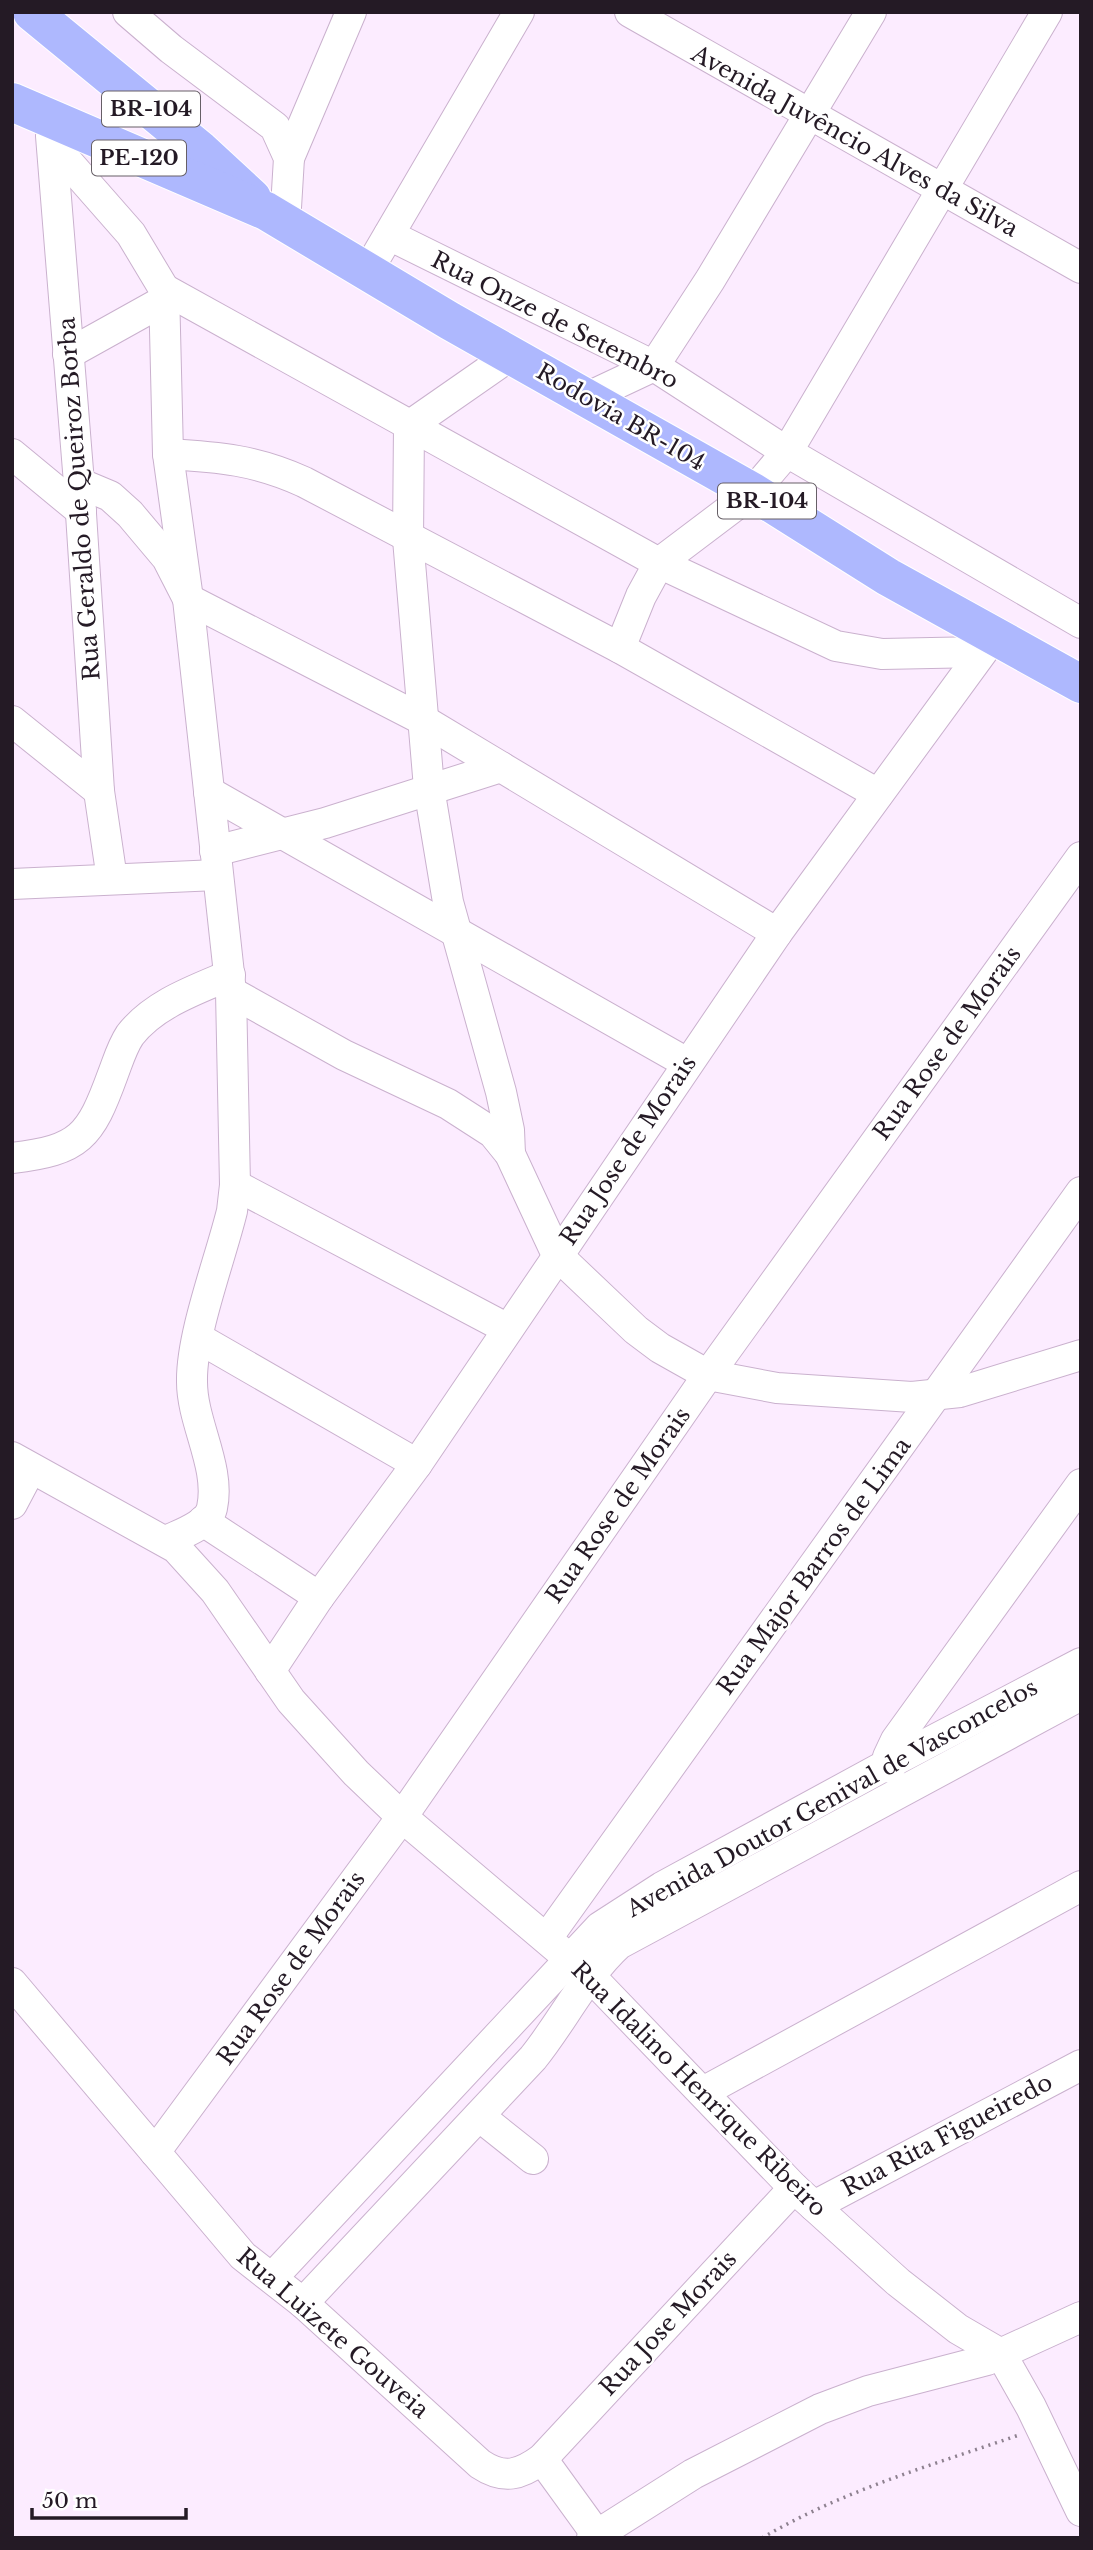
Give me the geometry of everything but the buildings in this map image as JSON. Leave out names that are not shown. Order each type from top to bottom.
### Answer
[{"type":"highway","name":"BR-104","points":[[32,12],[200,150],[275,218],[367,272]]},
{"type":"highway","name":"PE-120","points":[[12,102],[51,131],[275,218]]},
{"type":"highway","name":"Rodovia BR-104","points":[[367,272],[753,492],[888,577],[987,644],[1080,682]]},
{"type":"street","points":[[128,12],[171,49],[275,127],[289,158]]},
{"type":"street","points":[[275,218],[289,158],[351,12]]},
{"type":"street","points":[[367,272],[519,12]]},
{"type":"street","name":"Avenida Juvêncio Alves da Silva","points":[[630,12],[1080,265]]},
{"type":"street","points":[[586,398],[654,366],[871,12]]},
{"type":"street","points":[[620,649],[641,596],[659,564],[753,492],[787,452],[1047,12]]},
{"type":"street","points":[[51,131],[131,234],[164,295],[167,454],[188,599],[231,984],[235,1185],[229,1223],[191,1370],[213,1502],[210,1514],[203,1521],[166,1541]]},
{"type":"street","name":"Rua Geraldo de Queiroz Borba","points":[[51,131],[80,497],[99,791],[112,880]]},
{"type":"street","name":"Rua Onze de Setembro","points":[[389,235],[654,366],[787,452],[1081,623]]},
{"type":"street","points":[[68,354],[164,295]]},
{"type":"street","points":[[164,295],[659,564],[836,646],[882,654],[987,644]]},
{"type":"street","points":[[409,426],[511,355]]},
{"type":"street","points":[[409,426],[408,539],[429,788],[455,930],[501,1092],[510,1154]]},
{"type":"street","points":[[12,454],[80,497],[110,496],[130,513],[167,558],[188,599],[424,720],[777,933]]},
{"type":"street","points":[[167,454],[225,457],[271,466],[620,649],[878,794]]},
{"type":"street","name":"Rua Jose de Morais","points":[[270,1671],[318,1597],[416,1464],[777,933],[987,644]]},
{"type":"street","points":[[12,721],[99,791]]},
{"type":"street","points":[[12,884],[112,880],[216,863],[282,834],[501,767]]},
{"type":"street","points":[[209,792],[687,1063]]},
{"type":"street","name":"Rua Rose de Morais","points":[[155,2152],[402,1817],[708,1376],[1081,857]]},
{"type":"street","points":[[12,1158],[54,1152],[78,1139],[96,1117],[123,1049],[134,1031],[169,1003],[231,984],[344,1055],[467,1114],[493,1133],[510,1154],[557,1255],[652,1342],[708,1376],[777,1388],[868,1395],[936,1395],[985,1385],[1081,1355]]},
{"type":"street","points":[[235,1185],[506,1328]]},
{"type":"street","name":"Rua Major Barros de Lima","points":[[547,1938],[1081,1192]]},
{"type":"street","points":[[198,1338],[416,1464]]},
{"type":"street","points":[[12,1504],[21,1463]]},
{"type":"street","name":"Rua Idalino Henrique Ribeiro","points":[[21,1463],[166,1541],[200,1573],[319,1735],[402,1817],[580,1967],[804,2197],[898,2282],[958,2329],[1001,2354]]},
{"type":"street","points":[[903,1791],[888,1763],[896,1740],[1081,1484]]},
{"type":"street","points":[[203,1521],[318,1597]]},
{"type":"street","name":"Avenida Doutor Genival de Vasconcelos","points":[[303,2303],[533,2058],[561,2023],[580,1967],[600,1927],[631,1905],[888,1763],[1081,1663]]},
{"type":"street","name":"Avenida Doutor Genival de Vasconcelos","points":[[272,2278],[580,1967],[604,1958],[637,1932],[1081,1695]]},
{"type":"street","points":[[703,2092],[1081,1886]]},
{"type":"street","name":"Rua Luizete Gouveia","points":[[12,1983],[235,2248],[303,2303],[490,2471],[515,2475],[542,2459]]},
{"type":"street","name":"Rua Rita Figueiredo","points":[[804,2197],[1081,2065]]},
{"type":"street","points":[[479,2116],[533,2159]]},
{"type":"street","name":"Rua Jose Morais","points":[[542,2459],[804,2197]]},
{"type":"street","points":[[542,2459],[595,2536],[694,2474],[820,2409],[868,2391],[961,2368],[1001,2354],[1081,2317]]},
{"type":"street","points":[[1001,2354],[1077,2495]]},
{"type":"path","points":[[762,2538],[797,2517],[882,2482],[1041,2427]]}]
